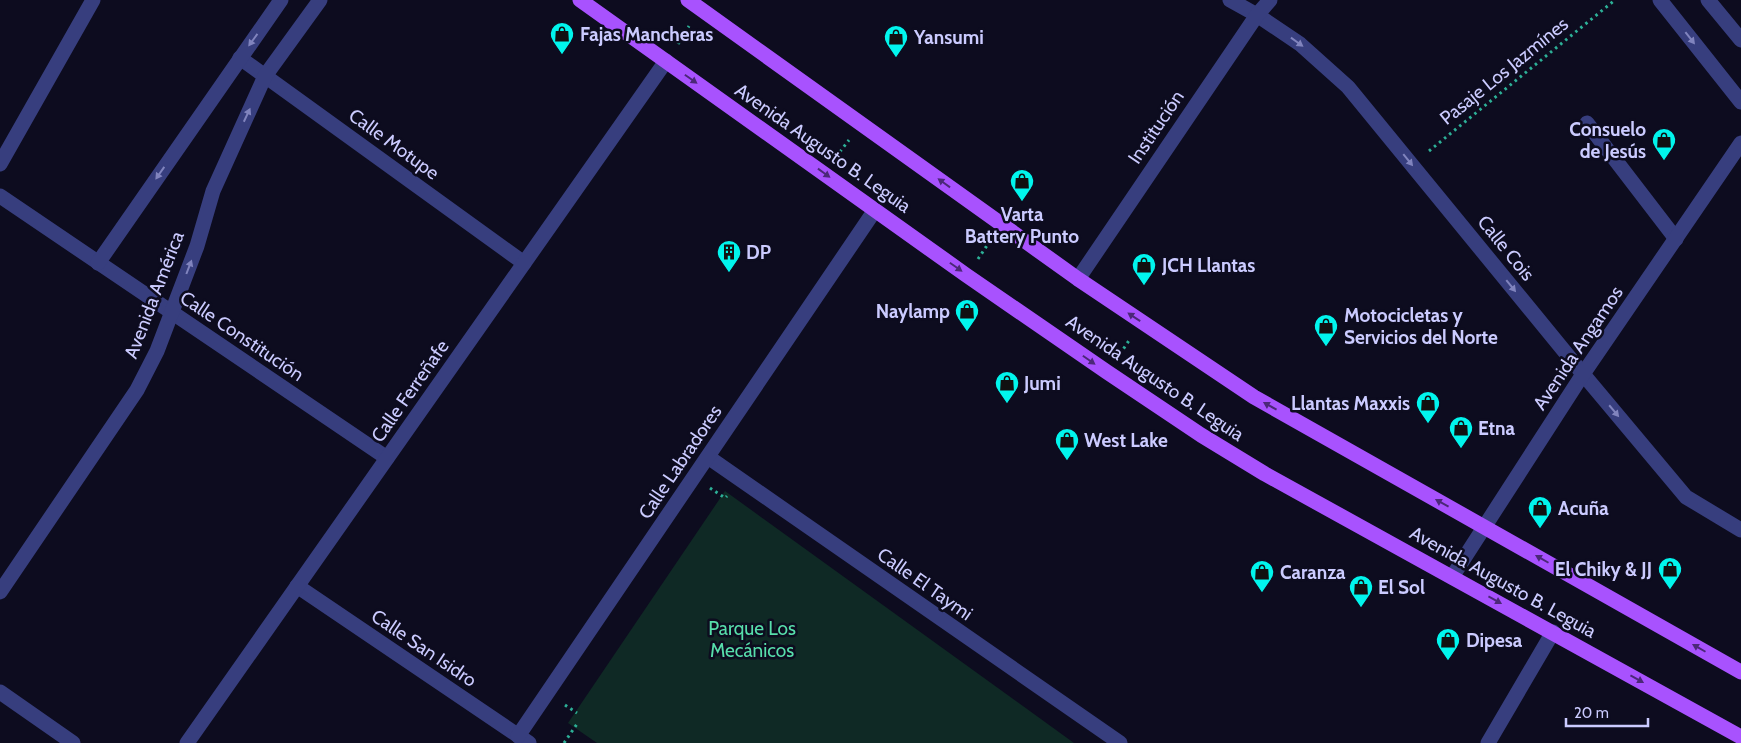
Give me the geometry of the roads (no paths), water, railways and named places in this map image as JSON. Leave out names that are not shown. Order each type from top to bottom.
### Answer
[{"type":"main road","name":"Avenida Augusto B. Leguia","points":[[580,0],[875,210],[1107,372],[1201,435],[1266,474],[1741,736]]},
{"type":"main road","name":"Avenida Augusto B. Leguia","points":[[688,0],[1078,279],[1254,397],[1741,672]]},
{"type":"street","points":[[0,164],[93,0]]},
{"type":"street","points":[[98,263],[282,0]]},
{"type":"street","name":"Avenida América","points":[[0,592],[137,390],[157,351],[197,246],[213,191],[265,76],[320,0]]},
{"type":"street","name":"Calle Cois","points":[[1230,0],[1256,14],[1300,44],[1348,87],[1583,374],[1686,496],[1741,530]]},
{"type":"street","name":"Institución","points":[[1078,279],[1256,14],[1270,0]]},
{"type":"street","points":[[1660,0],[1741,102]]},
{"type":"street","points":[[1708,0],[1741,40]]},
{"type":"street","name":"Calle Motupe","points":[[240,58],[524,263]]},
{"type":"street","name":"Calle Ferreñafe","points":[[187,743],[666,61]]},
{"type":"street","points":[[1587,123],[1676,239]]},
{"type":"street","name":"Avenida Angamos","points":[[1452,577],[1583,374],[1741,143]]},
{"type":"street","name":"Calle Constitución","points":[[0,198],[387,458]]},
{"type":"street","name":"Calle Labradores","points":[[524,740],[708,457],[875,210]]},
{"type":"street","name":"Calle El Taymi","points":[[708,457],[1120,743]]},
{"type":"street","name":"Calle San Isidro","points":[[297,586],[524,740]]},
{"type":"street","points":[[1488,743],[1554,632]]},
{"type":"street","points":[[0,692],[73,743]]},
{"type":"place","name":"Fajas Mancheras","points":[[562,55]]},
{"type":"place","name":"Yansumi","points":[[896,58]]},
{"type":"place","name":"Consuelo de Jesús","points":[[1664,161]]},
{"type":"place","name":"Varta Battery Punto","points":[[1022,202]]},
{"type":"place","name":"DP","points":[[729,273]]},
{"type":"place","name":"JCH Llantas","points":[[1144,286]]},
{"type":"place","name":"Naylamp","points":[[967,332]]},
{"type":"place","name":"Motocicletas y Servicios del Norte","points":[[1326,347]]},
{"type":"place","name":"Jumi","points":[[1007,404]]},
{"type":"place","name":"Llantas Maxxis","points":[[1428,424]]},
{"type":"place","name":"Etna","points":[[1461,449]]},
{"type":"place","name":"West Lake","points":[[1067,461]]},
{"type":"place","name":"Acuña","points":[[1540,529]]},
{"type":"place","name":"El Chiky & JJ","points":[[1670,590]]},
{"type":"place","name":"Caranza","points":[[1262,593]]},
{"type":"place","name":"El Sol","points":[[1361,608]]},
{"type":"place","name":"Dipesa","points":[[1448,661]]},
{"type":"park label","name":"Parque Los Mecánicos","points":[[752,639]]}]
